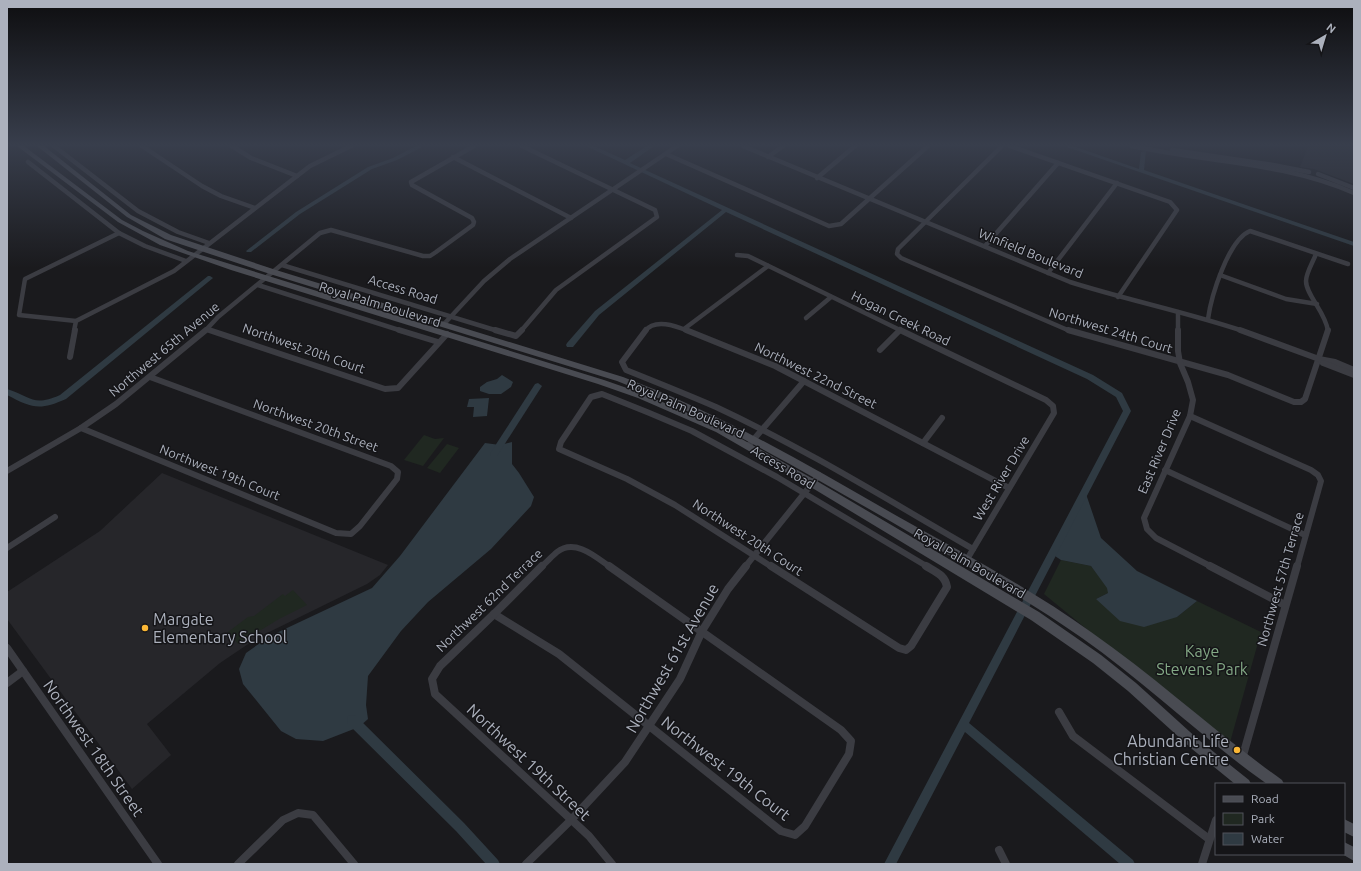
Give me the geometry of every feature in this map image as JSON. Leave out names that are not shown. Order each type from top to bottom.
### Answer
[{"type":"main road","name":"Royal Palm Boulevard","points":[[73,187],[120,222],[136,232],[156,241],[267,278],[423,326],[640,396],[751,443]]},
{"type":"main road","name":"Royal Palm Boulevard","points":[[92,187],[129,216],[168,237],[273,272],[464,330],[646,388],[689,407],[815,479],[966,561],[1041,605],[1088,636],[1142,676],[1203,728],[1242,759],[1277,783]]},
{"type":"main road","points":[[423,326],[444,324]]},
{"type":"main road","points":[[447,334],[450,331],[464,330]]},
{"type":"main road","name":"Royal Palm Boulevard","points":[[815,479],[1011,600],[1103,664],[1232,780],[1242,783]]},
{"type":"main road","points":[[1345,826],[1354,831]]},
{"type":"main road","points":[[1345,849],[1354,854]]},
{"type":"street","points":[[60,187],[119,233],[145,246],[186,261]]},
{"type":"street","points":[[107,187],[138,211],[157,222],[178,232],[209,243]]},
{"type":"street","points":[[203,187],[221,196],[255,208]]},
{"type":"street","points":[[119,233],[25,278],[18,314],[76,321],[174,271],[194,254],[283,187]]},
{"type":"street","name":"Northwest 65th Avenue","points":[[7,471],[81,428],[116,404],[207,329],[218,317],[325,230],[331,230],[423,256],[430,256],[474,222],[472,218],[415,187]]},
{"type":"street","points":[[510,187],[571,218]]},
{"type":"street","points":[[605,187],[612,190]]},
{"type":"street","points":[[444,324],[470,295],[498,268],[617,187]]},
{"type":"street","points":[[740,187],[829,226],[841,224],[883,187]]},
{"type":"street","name":"Winfield Boulevard","points":[[838,187],[1070,282],[1118,297],[1208,319],[1265,338],[1319,359],[1335,362],[1354,370]]},
{"type":"street","points":[[924,222],[960,187]]},
{"type":"street","points":[[985,246],[1037,187]]},
{"type":"street","points":[[1048,273],[1114,187]]},
{"type":"street","points":[[1118,297],[1176,210],[1175,206],[1170,202],[1127,187]]},
{"type":"street","points":[[1340,187],[1354,193]]},
{"type":"street","name":"Access Road","points":[[282,265],[516,336],[556,290],[657,217],[655,210],[612,190]]},
{"type":"street","name":"Northwest 24th Court","points":[[924,222],[898,249],[897,254],[901,258],[1071,331],[1180,363],[1228,375],[1294,402],[1301,402],[1305,398],[1319,359]]},
{"type":"street","points":[[1208,319],[1214,289],[1236,244],[1245,232],[1250,231],[1348,264]]},
{"type":"street","name":"Hogan Creek Road","points":[[737,254],[748,256],[1046,400],[1053,406]]},
{"type":"street","points":[[1316,254],[1306,280],[1307,287],[1327,322],[1328,332],[1319,359]]},
{"type":"street","points":[[684,329],[768,266]]},
{"type":"street","points":[[1220,275],[1286,299],[1317,304]]},
{"type":"street","points":[[258,285],[438,342],[447,334]]},
{"type":"street","points":[[806,318],[831,297]]},
{"type":"street","name":"East River Drive","points":[[1178,312],[1178,351],[1180,363],[1188,382],[1193,400],[1190,416],[1144,518],[1147,529],[1156,538],[1285,605]]},
{"type":"street","points":[[70,357],[76,321]]},
{"type":"street","name":"Northwest 22nd Street","points":[[623,366],[622,362],[648,327],[664,323],[684,329],[768,363],[1009,488]]},
{"type":"street","name":"Northwest 20th Court","points":[[207,329],[385,389],[398,388],[438,342]]},
{"type":"street","points":[[880,350],[900,330]]},
{"type":"street","name":"Winfield Boulevard","points":[[1319,359],[1324,363],[1354,375]]},
{"type":"street","name":"Access Road","points":[[623,366],[626,370],[693,397],[762,430],[973,549]]},
{"type":"street","name":"Northwest 20th Street","points":[[150,377],[391,466],[398,472],[397,480],[360,526],[351,534]]},
{"type":"street","points":[[751,443],[804,381]]},
{"type":"street","name":"Access Road","points":[[592,397],[602,394],[672,422],[735,453],[943,576],[946,580],[947,587]]},
{"type":"street","name":"Northwest 20th Court","points":[[592,397],[561,442],[559,449],[627,480],[675,505],[899,648],[906,650],[911,646],[947,587]]},
{"type":"street","name":"West River Drive","points":[[966,561],[1054,413],[1053,406]]},
{"type":"street","name":"Northwest 57th Terrace","points":[[1190,416],[1311,470],[1318,475],[1321,481],[1242,759]]},
{"type":"street","points":[[923,443],[942,418]]},
{"type":"street","name":"Northwest 19th Court","points":[[81,428],[336,533],[351,534]]},
{"type":"street","points":[[1165,470],[1305,535]]},
{"type":"street","name":"Northwest 61st Avenue","points":[[526,864],[571,820],[625,762],[680,679],[702,631],[728,589],[815,479]]},
{"type":"street","points":[[7,548],[56,517]]},
{"type":"street","name":"Northwest 62nd Terrace","points":[[432,679],[440,666],[493,613],[558,551],[569,546],[586,550],[702,631]]},
{"type":"street","name":"Northwest 19th Court","points":[[493,613],[559,654],[781,831],[795,835],[806,826],[849,754],[851,742],[841,730],[702,631]]},
{"type":"street","name":"Northwest 18th Street","points":[[7,648],[158,864]]},
{"type":"street","points":[[7,683],[23,671]]},
{"type":"street","name":"Northwest 19th Street","points":[[432,679],[435,694],[589,836],[612,864]]},
{"type":"street","points":[[1059,712],[1073,736],[1209,839]]},
{"type":"street","points":[[238,864],[283,820],[298,813],[313,815],[354,864]]},
{"type":"street","points":[[1202,864],[1215,823]]},
{"type":"street","points":[[999,850],[1006,864]]},
{"type":"shaded area","name":"Margate Elementary School","points":[[162,473],[388,565],[380,575],[367,584],[257,638],[220,663],[147,724],[171,755],[132,789],[7,619],[7,592],[100,531]]},
{"type":"green space","points":[[424,435],[435,439],[444,438],[423,466],[404,460]]},
{"type":"green space","points":[[447,444],[459,448],[440,473],[427,468]]},
{"type":"green space","name":"Kaye Stevens Park","points":[[1061,560],[1091,566],[1108,588],[1108,593],[1096,599],[1177,617],[1197,601],[1261,632],[1229,746],[1044,594]]},
{"type":"green space","points":[[293,590],[307,605],[279,619],[238,644],[228,632],[248,617],[254,616],[283,594],[285,596]]},
{"type":"water","points":[[502,375],[513,382],[511,387],[501,394],[489,394],[480,391],[480,387]]},
{"type":"water","points":[[489,398],[487,416],[473,417],[474,407],[467,407],[469,399]]},
{"type":"water","points":[[512,442],[512,464],[534,497],[531,506],[491,549],[428,602],[401,631],[368,676],[366,705],[368,719],[359,727],[323,741],[296,739],[281,731],[243,684],[239,669],[246,653],[270,636],[372,588],[400,556],[485,443],[500,445]]},
{"type":"water","points":[[1085,491],[1101,538],[1137,571],[1197,601],[1177,617],[1144,627],[1120,621],[1096,599],[1108,593],[1107,588],[1091,566],[1061,560],[1052,554]]},
{"type":"waterway","points":[[249,251],[298,213],[340,187]]},
{"type":"waterway","points":[[677,187],[726,209]]},
{"type":"waterway","points":[[1186,187],[1354,244]]},
{"type":"waterway","points":[[570,345],[597,313],[726,209]]},
{"type":"waterway","points":[[726,209],[1090,377],[1119,395],[1127,411],[963,724]]},
{"type":"waterway","points":[[7,392],[22,400],[34,404],[46,403],[63,397],[210,278]]},
{"type":"waterway","points":[[494,454],[538,386]]},
{"type":"waterway","points":[[352,720],[460,827],[494,864]]},
{"type":"waterway","points":[[890,864],[963,724]]},
{"type":"waterway","points":[[963,724],[1129,864]]},
{"type":"place","name":"Margate Elementary School","points":[[145,628]]},
{"type":"place","name":"Abundant Life Christian Centre","points":[[1237,750]]}]
